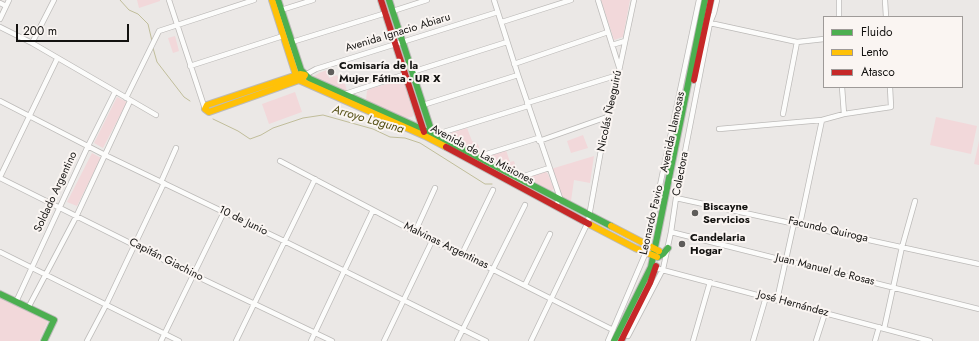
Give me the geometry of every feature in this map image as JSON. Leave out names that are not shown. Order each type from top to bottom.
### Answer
[{"type":"main road","points":[[272,0],[298,78]]},
{"type":"main road","points":[[278,0],[300,70],[305,75]]},
{"type":"main road","points":[[382,0],[406,74],[429,136]]},
{"type":"main road","points":[[389,0],[423,105],[429,136]]},
{"type":"main road","points":[[668,248],[663,254],[656,253],[705,0]]},
{"type":"main road","name":"Avenida Llamosas","points":[[614,341],[651,267],[656,253],[711,0]]},
{"type":"main road","name":"Avenida Ignacio Abiaru","points":[[205,109],[207,105],[298,78],[300,74],[305,75]]},
{"type":"main road","name":"Avenida de Las Misiones","points":[[305,75],[310,79],[345,94],[429,136],[588,222],[656,253]]},
{"type":"main road","name":"Avenida de Las Misiones","points":[[298,78],[477,157],[560,198],[647,249]]},
{"type":"main road","name":"Avenida Llamosas","points":[[621,341],[650,283],[655,268],[656,253]]},
{"type":"main road","points":[[0,294],[54,320],[44,341]]},
{"type":"street","points":[[0,19],[10,0]]},
{"type":"street","points":[[32,44],[54,0]]},
{"type":"street","points":[[169,0],[205,109]]},
{"type":"street","points":[[28,308],[76,217],[105,155],[145,57],[159,30],[254,0]]},
{"type":"street","points":[[281,10],[313,0]]},
{"type":"street","points":[[393,11],[427,0]]},
{"type":"street","points":[[494,0],[527,105],[560,198],[556,205]]},
{"type":"street","points":[[502,22],[571,0]]},
{"type":"street","points":[[598,0],[620,68]]},
{"type":"street","name":"Nicolás Ñeeguirú","points":[[531,341],[588,222],[607,117],[620,68],[634,0]]},
{"type":"street","name":"Leonardo Favio","points":[[608,341],[647,249],[699,0]]},
{"type":"street","name":"Colectora","points":[[625,341],[663,269],[710,23],[717,0]]},
{"type":"street","points":[[839,0],[839,16]]},
{"type":"street","points":[[885,0],[886,16]]},
{"type":"street","points":[[0,2],[6,6]]},
{"type":"street","name":"Avenida Ignacio Abiaru","points":[[305,75],[316,69],[498,12]]},
{"type":"street","points":[[292,42],[386,13]]},
{"type":"street","points":[[710,23],[798,42],[823,39]]},
{"type":"street","points":[[0,28],[32,44],[156,115]]},
{"type":"street","points":[[514,64],[608,32]]},
{"type":"street","points":[[190,66],[283,36]]},
{"type":"street","points":[[612,45],[625,41]]},
{"type":"street","points":[[412,72],[507,42]]},
{"type":"street","points":[[783,114],[798,42]]},
{"type":"street","points":[[0,178],[57,59]]},
{"type":"street","points":[[345,94],[406,74]]},
{"type":"street","points":[[429,136],[618,75]]},
{"type":"street","points":[[423,105],[518,76]]},
{"type":"street","points":[[842,88],[844,114]]},
{"type":"street","points":[[719,129],[822,120],[844,114],[891,107],[890,88]]},
{"type":"street","name":"Soldado Argentino","points":[[16,302],[88,146],[115,92]]},
{"type":"street","name":"10 de Junio","points":[[0,101],[105,155],[284,241],[486,341]]},
{"type":"street","points":[[477,157],[607,117]]},
{"type":"street","points":[[800,224],[822,120]]},
{"type":"street","points":[[87,341],[135,244],[176,148]]},
{"type":"street","name":"Malvinas Argentinas","points":[[280,161],[432,241],[462,254],[613,330]]},
{"type":"street","points":[[518,178],[549,168]]},
{"type":"street","name":"Capitán Giachino","points":[[0,178],[76,217],[135,244],[194,275],[332,341]]},
{"type":"street","points":[[236,341],[315,179]]},
{"type":"street","points":[[415,232],[435,188]]},
{"type":"street","points":[[462,254],[493,190]]},
{"type":"street","name":"Facundo Quiroga","points":[[676,198],[979,264]]},
{"type":"street","points":[[884,329],[902,247],[915,201]]},
{"type":"street","points":[[457,341],[525,205]]},
{"type":"street","points":[[311,341],[373,210]]},
{"type":"street","points":[[161,341],[224,212]]},
{"type":"street","points":[[777,300],[794,223]]},
{"type":"street","name":"Juan Manuel de Rosas","points":[[671,232],[979,309]]},
{"type":"street","points":[[525,285],[550,234]]},
{"type":"street","points":[[384,341],[432,241]]},
{"type":"street","points":[[0,252],[179,341]]},
{"type":"street","name":"José Hernández","points":[[655,268],[930,341]]},
{"type":"street","points":[[693,341],[710,282]]},
{"type":"street","points":[[753,341],[766,297]]},
{"type":"street","points":[[816,341],[825,313]]},
{"type":"street","points":[[875,341],[879,327]]},
{"type":"shaded area","points":[[137,0],[160,0],[160,1],[139,8]]},
{"type":"shaded area","points":[[601,0],[630,0],[623,37],[614,40]]},
{"type":"shaded area","points":[[175,36],[179,51],[173,53],[168,38]]},
{"type":"shaded area","points":[[327,70],[329,78],[337,75],[340,81],[345,84],[346,92],[310,79]]},
{"type":"shaded area","points":[[405,79],[417,111],[412,117],[405,118],[366,100],[367,91],[369,89]]},
{"type":"shaded area","points":[[295,92],[302,112],[269,124],[262,104]]},
{"type":"shaded area","points":[[117,97],[127,102],[103,148],[94,143]]},
{"type":"shaded area","points":[[936,117],[977,126],[971,154],[930,145]]},
{"type":"shaded area","points":[[467,128],[472,141],[478,144],[481,155],[449,139],[450,133]]},
{"type":"shaded area","points":[[583,135],[588,148],[571,153],[567,141]]},
{"type":"shaded area","points":[[979,141],[979,165],[974,164]]},
{"type":"shaded area","points":[[506,150],[510,162],[514,161],[518,175],[488,159],[489,156]]},
{"type":"shaded area","points":[[92,153],[101,158],[77,206],[67,202]]},
{"type":"shaded area","points":[[594,156],[590,183],[574,180],[571,201],[560,197],[551,169]]},
{"type":"shaded area","points":[[545,171],[548,174],[554,189],[551,191],[528,179],[529,176]]},
{"type":"shaded area","points":[[0,298],[48,321],[39,341],[0,341]]},
{"type":"waterway","name":"Arroyo Laguna","points":[[120,0],[129,10],[138,14],[148,24],[152,41]]},
{"type":"waterway","name":"Arroyo Laguna","points":[[153,48],[157,62],[184,97],[190,101]]},
{"type":"waterway","name":"Arroyo Laguna","points":[[213,119],[238,131],[250,139],[273,128],[303,118],[323,115],[373,129],[390,137],[405,138],[420,143],[485,184],[492,184]]},
{"type":"traffic: fast","points":[[278,0],[301,70],[310,79],[439,137],[611,226]]},
{"type":"traffic: fast","points":[[389,0],[433,136]]},
{"type":"traffic: fast","points":[[614,341],[651,267],[705,0]]},
{"type":"traffic: fast","points":[[658,257],[668,248]]},
{"type":"traffic: fast","points":[[0,294],[54,320],[44,341]]},
{"type":"traffic: slow","points":[[272,0],[296,75],[299,80],[425,136],[446,147]]},
{"type":"traffic: slow","points":[[300,74],[305,75],[299,80],[209,112],[205,109],[207,105],[300,74]]},
{"type":"traffic: slow","points":[[589,224],[635,248],[657,257]]},
{"type":"traffic: slow","points":[[611,226],[659,251]]},
{"type":"traffic: jam","points":[[381,0],[424,132]]},
{"type":"traffic: jam","points":[[694,80],[711,0]]},
{"type":"traffic: jam","points":[[446,147],[589,224]]},
{"type":"traffic: jam","points":[[621,341],[650,283],[656,266]]},
{"type":"place","name":"Comisaría de la Mujer Fátima - UR X","points":[[331,72]]},
{"type":"place","name":"Biscayne Servicios","points":[[695,213]]},
{"type":"place","name":"Candelaria Hogar","points":[[682,244]]}]
